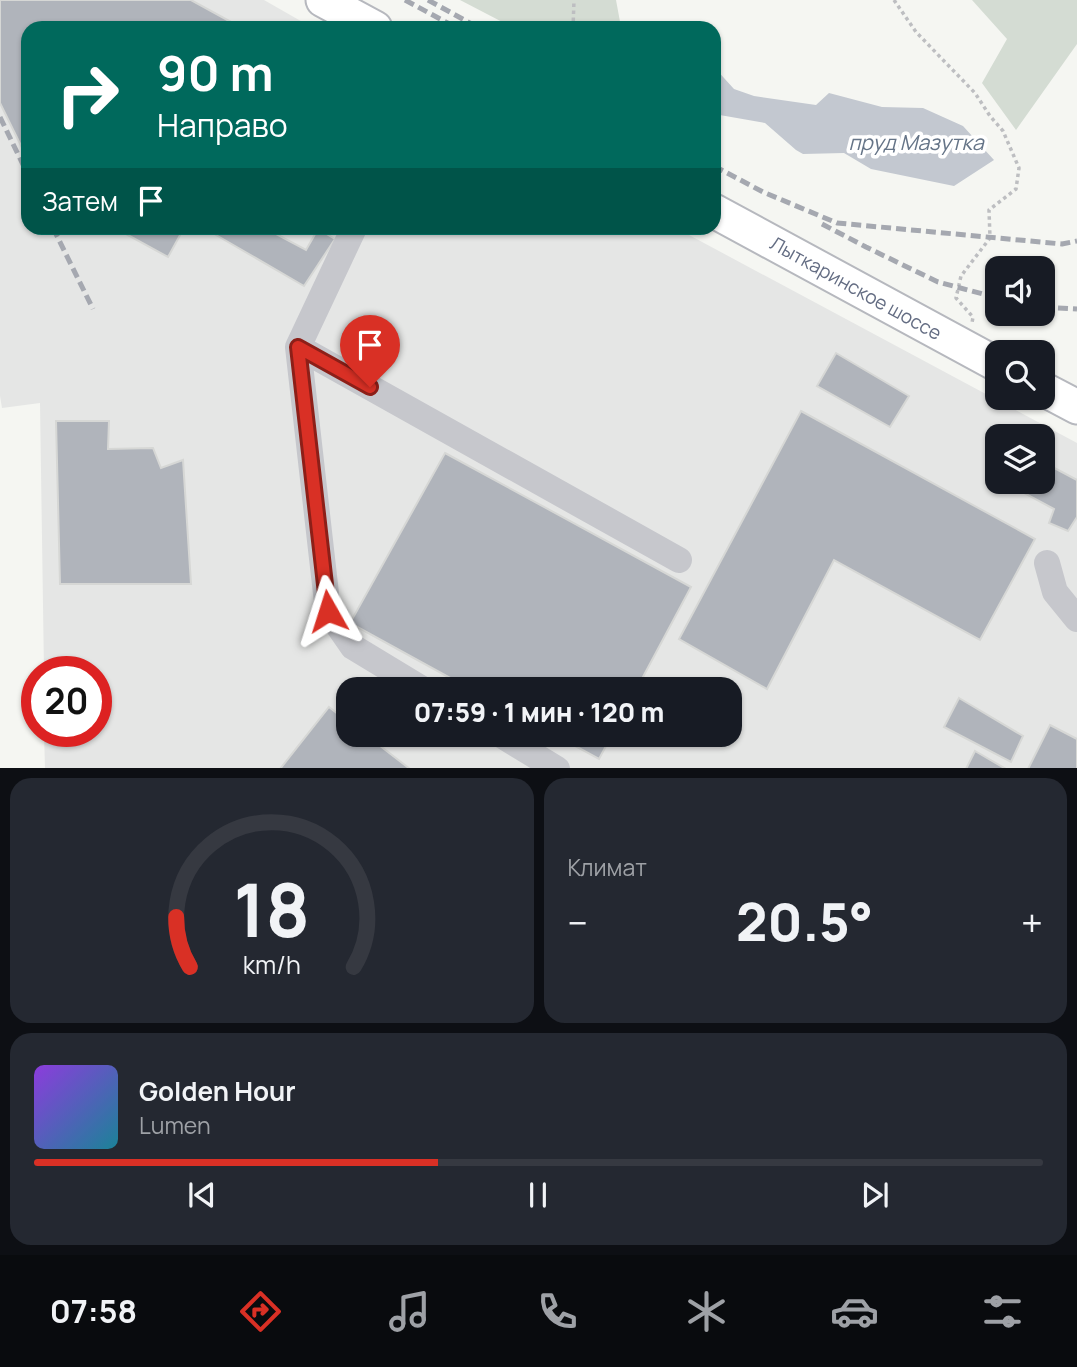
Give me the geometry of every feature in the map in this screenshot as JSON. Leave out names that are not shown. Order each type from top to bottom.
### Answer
[{"type":"main road","points":[[323,0],[362,21]]},
{"type":"main road","name":"Лыткаринское шоссе","points":[[721,215],[985,358]]},
{"type":"main road","points":[[1055,395],[1077,407]]},
{"type":"lane","points":[[351,235],[298,347],[328,611],[353,647],[403,677]]},
{"type":"lane","points":[[298,347],[679,560]]},
{"type":"lane","points":[[1047,563],[1055,592],[1077,619]]},
{"type":"lane","points":[[521,747],[557,768]]},
{"type":"path","points":[[573,21],[574,0]]},
{"type":"path","points":[[894,0],[916,32],[975,93],[1003,131],[1019,168],[1016,189],[989,210],[990,238],[961,276],[956,298],[973,317],[966,349]]},
{"type":"shaded area","points":[[0,0],[264,0],[301,21],[21,21],[21,235],[689,235],[985,394],[985,410],[1015,410],[1042,424],[985,424],[985,494],[1055,494],[1055,431],[1077,443],[1077,768],[45,768],[44,747],[112,747],[112,656],[44,656],[40,403],[2,408],[0,396]]},
{"type":"shaded area","points":[[460,0],[616,0],[620,21],[500,21]]},
{"type":"shaded area","points":[[972,0],[1077,0],[1077,44],[1016,130],[982,83],[1007,39]]},
{"type":"water","name":"пруд Мазутка","points":[[721,75],[734,89],[754,96],[816,105],[829,93],[882,107],[923,108],[963,126],[994,160],[954,186],[871,169],[844,153],[803,154],[765,123],[721,115]]},
{"type":"building","points":[[0,0],[191,0],[229,21],[21,21],[21,146],[0,103]]},
{"type":"building","points":[[128,235],[180,235],[168,257]]},
{"type":"building","points":[[216,235],[278,235],[306,250],[315,235],[328,235],[335,239],[304,286]]},
{"type":"building","points":[[836,353],[909,396],[890,427],[817,386]]},
{"type":"building","points":[[801,411],[1035,539],[980,640],[834,560],[767,689],[679,639]]},
{"type":"building","points":[[56,421],[109,421],[108,449],[153,448],[161,468],[183,460],[191,584],[60,584]]},
{"type":"building","points":[[445,453],[691,587],[643,677],[448,677],[350,623]]},
{"type":"building","points":[[1055,468],[1077,480],[1077,517],[1068,531],[1049,523],[1054,509],[1026,494],[1055,494]]},
{"type":"building","points":[[959,698],[1023,736],[1011,762],[944,727]]},
{"type":"building","points":[[329,707],[336,713],[336,747],[382,747],[409,768],[281,768]]},
{"type":"building","points":[[1050,725],[1077,739],[1077,768],[1028,768]]},
{"type":"building","points":[[577,747],[606,747],[599,759]]},
{"type":"building","points":[[975,751],[1004,768],[966,768]]},
{"type":"railway","points":[[405,0],[444,21]]},
{"type":"railway","points":[[428,0],[466,21]]},
{"type":"railway","points":[[0,117],[21,160]]},
{"type":"railway","points":[[721,170],[763,192],[837,223],[1062,244],[1077,241]]},
{"type":"railway","points":[[822,224],[938,282],[985,295]]},
{"type":"railway","points":[[56,235],[93,309]]},
{"type":"railway","points":[[1055,308],[1077,309]]},
{"type":"route","points":[[328,611],[298,347],[370,387]]}]
